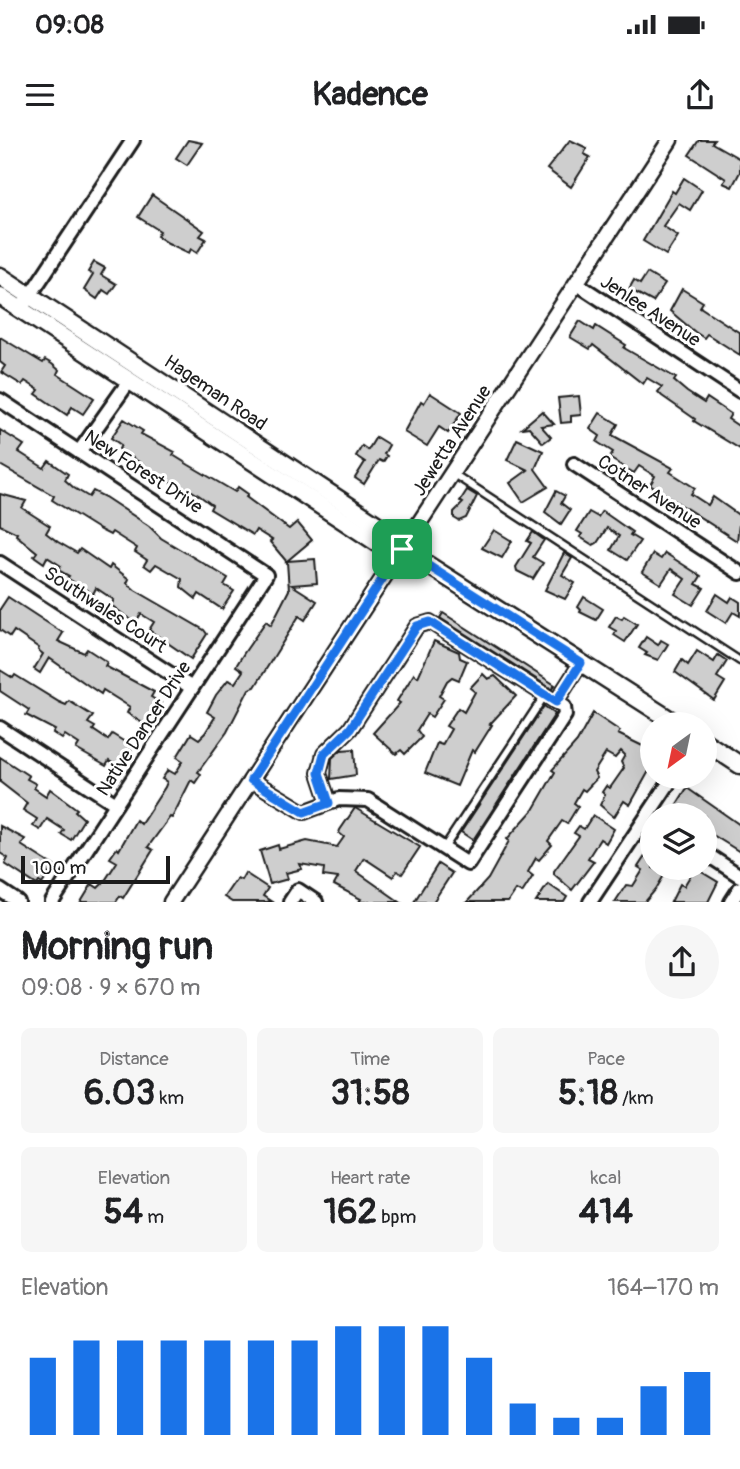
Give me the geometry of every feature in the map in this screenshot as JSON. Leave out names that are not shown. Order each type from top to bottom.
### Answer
[{"type":"main road","name":"Hageman Road","points":[[0,276],[26,302],[130,380],[379,544],[402,549]]},
{"type":"main road","name":"Hageman Road","points":[[0,296],[26,302],[387,531],[402,549],[658,712]]},
{"type":"main road","points":[[718,751],[740,765]]},
{"type":"street","points":[[26,302],[133,140]]},
{"type":"street","name":"Jewetta Avenue","points":[[171,902],[670,140]]},
{"type":"street","name":"Jenlee Avenue","points":[[576,284],[740,391]]},
{"type":"street","points":[[79,452],[130,380]]},
{"type":"street","name":"New Forest Drive","points":[[0,400],[266,575]]},
{"type":"street","name":"Cotner Avenue","points":[[574,464],[740,573]]},
{"type":"street","name":"Southwales Court","points":[[0,563],[192,688]]},
{"type":"street","name":"Native Dancer Drive","points":[[52,902],[266,575]]},
{"type":"street","points":[[251,780],[304,812],[352,798],[368,800],[468,864],[565,715],[564,707],[430,622],[424,622],[417,626],[350,729],[324,754],[319,773],[329,803]]},
{"type":"street","points":[[556,702],[581,663]]},
{"type":"street","points":[[0,728],[116,804]]},
{"type":"street","points":[[590,902],[640,831]]},
{"type":"street","points":[[717,861],[740,876]]},
{"type":"street","points":[[731,902],[740,888]]},
{"type":"street","points":[[0,890],[18,902]]},
{"type":"street","points":[[290,902],[298,890],[316,902]]},
{"type":"lane","points":[[452,473],[740,661]]},
{"type":"lane","points":[[444,848],[545,695]]},
{"type":"building","points":[[188,140],[202,143],[187,165],[176,158]]},
{"type":"building","points":[[570,140],[587,148],[584,154],[590,157],[571,187],[547,169]]},
{"type":"building","points":[[699,140],[714,140],[712,143],[740,159],[740,172],[732,187],[723,183],[726,179],[689,155]]},
{"type":"building","points":[[684,178],[702,190],[690,210],[679,203],[663,226],[678,236],[666,255],[643,241],[672,191],[675,193]]},
{"type":"building","points":[[152,195],[204,231],[200,236],[206,239],[197,253],[191,249],[189,253],[168,243],[157,236],[160,231],[138,217]]},
{"type":"building","points":[[94,262],[105,268],[101,275],[116,284],[109,294],[103,290],[97,299],[84,290],[93,275],[88,272]]},
{"type":"building","points":[[647,273],[665,284],[653,302],[629,289],[634,280],[640,284]]},
{"type":"building","points":[[682,289],[703,302],[700,307],[740,333],[740,355],[707,334],[704,338],[670,311]]},
{"type":"building","points":[[580,321],[594,330],[596,326],[626,345],[624,348],[676,378],[674,381],[704,403],[707,398],[731,414],[728,419],[740,427],[740,449],[694,421],[695,419],[662,396],[658,392],[662,387],[647,378],[643,384],[593,345],[590,349],[570,337]]},
{"type":"building","points":[[0,337],[43,363],[45,360],[52,364],[59,370],[57,374],[94,398],[83,414],[72,407],[67,415],[36,394],[39,390],[25,381],[22,385],[1,372],[5,366],[0,362]]},
{"type":"building","points":[[430,393],[461,413],[448,433],[439,427],[427,446],[404,432],[421,401],[424,403]]},
{"type":"building","points":[[579,396],[581,415],[571,416],[571,422],[561,423],[558,398]]},
{"type":"building","points":[[542,411],[554,424],[541,426],[551,437],[543,443],[529,427],[522,428]]},
{"type":"building","points":[[600,413],[618,424],[612,435],[673,468],[670,472],[695,488],[691,494],[708,505],[713,497],[740,516],[737,541],[650,485],[655,476],[639,466],[634,473],[609,458],[613,452],[597,442],[600,436],[590,429]]},
{"type":"building","points":[[124,419],[143,431],[141,434],[175,452],[173,455],[189,465],[235,492],[238,487],[248,494],[246,497],[289,529],[297,522],[312,540],[287,561],[315,559],[317,583],[292,585],[317,601],[305,620],[299,616],[255,687],[249,689],[227,732],[198,772],[201,774],[195,783],[191,780],[172,818],[170,817],[148,847],[153,850],[123,898],[120,896],[116,902],[81,902],[92,884],[98,888],[104,882],[117,862],[110,858],[117,848],[119,850],[136,820],[141,824],[165,787],[167,782],[162,779],[168,770],[175,774],[183,761],[177,757],[191,734],[199,739],[205,733],[215,717],[207,712],[216,695],[228,680],[235,683],[243,671],[236,666],[266,621],[271,625],[289,590],[287,562],[270,542],[272,540],[256,530],[253,535],[210,509],[212,505],[200,496],[187,488],[185,492],[119,449],[121,445],[111,438]]},
{"type":"building","points":[[0,430],[24,445],[19,452],[44,468],[49,461],[68,474],[65,480],[74,488],[89,497],[93,491],[105,497],[149,526],[161,538],[228,578],[224,585],[234,591],[222,609],[199,594],[196,599],[181,587],[182,579],[156,564],[151,570],[144,565],[147,560],[135,552],[137,548],[112,532],[110,535],[100,530],[52,500],[54,496],[0,465]]},
{"type":"building","points":[[376,437],[389,445],[384,454],[387,456],[383,462],[379,460],[364,484],[355,478],[365,462],[356,456],[362,446],[368,450]]},
{"type":"building","points":[[517,439],[543,451],[535,469],[548,487],[523,502],[510,483],[528,470],[507,460]]},
{"type":"building","points":[[467,490],[477,496],[466,518],[459,521],[454,518],[454,512],[463,503],[460,501]]},
{"type":"building","points":[[556,491],[565,496],[561,503],[570,510],[561,524],[545,512]]},
{"type":"building","points":[[0,494],[26,501],[22,508],[50,526],[46,533],[58,542],[77,553],[80,549],[109,569],[111,565],[129,579],[127,583],[135,590],[204,630],[207,634],[191,659],[149,630],[154,622],[141,614],[135,623],[111,605],[114,600],[96,588],[93,594],[67,578],[69,576],[58,570],[61,566],[47,557],[44,563],[34,556],[37,552],[16,535],[17,533],[0,525]]},
{"type":"building","points":[[602,511],[632,532],[630,535],[640,541],[627,560],[611,550],[619,536],[607,528],[593,545],[580,537],[582,534],[577,531],[589,512],[598,517]]},
{"type":"building","points":[[494,530],[512,541],[502,558],[482,548]]},
{"type":"building","points":[[533,532],[544,540],[533,557],[543,563],[533,579],[517,571],[516,567],[531,543],[527,541]]},
{"type":"building","points":[[564,553],[572,558],[562,575],[575,583],[565,599],[545,590]]},
{"type":"building","points":[[665,553],[701,576],[696,584],[704,588],[693,605],[675,594],[685,579],[671,569],[661,584],[642,572],[653,554],[661,559]]},
{"type":"building","points":[[717,594],[729,602],[732,597],[740,602],[740,616],[733,612],[726,623],[707,611]]},
{"type":"building","points":[[8,597],[63,633],[58,641],[84,653],[87,649],[107,662],[105,666],[154,692],[151,697],[161,703],[147,726],[127,713],[130,707],[103,690],[101,694],[49,658],[40,673],[34,669],[43,654],[39,648],[14,631],[10,637],[0,630],[0,609]]},
{"type":"building","points":[[584,597],[603,609],[596,620],[580,612],[578,607]]},
{"type":"building","points":[[443,613],[555,685],[552,689],[440,618]]},
{"type":"building","points":[[616,616],[622,619],[624,616],[637,624],[625,642],[614,635],[616,631],[609,627]]},
{"type":"building","points":[[646,637],[658,645],[661,640],[668,644],[658,660],[645,655],[647,653],[639,648]]},
{"type":"building","points":[[434,641],[459,652],[460,658],[467,661],[459,680],[452,677],[447,681],[439,696],[444,699],[432,717],[427,714],[417,730],[422,737],[405,754],[401,750],[396,754],[373,733],[400,703],[397,701],[414,674],[418,677]]},
{"type":"building","points":[[697,651],[714,662],[718,655],[727,661],[717,677],[725,682],[714,700],[675,672],[682,660],[688,665]]},
{"type":"building","points":[[0,670],[13,678],[15,675],[59,702],[66,705],[69,701],[93,716],[88,723],[95,727],[93,730],[108,740],[112,734],[133,747],[120,768],[109,761],[106,766],[76,749],[79,744],[65,735],[62,739],[53,733],[55,730],[26,715],[29,710],[0,691]]},
{"type":"building","points":[[483,674],[488,679],[495,676],[516,696],[490,724],[492,725],[475,752],[472,750],[457,786],[425,773],[437,743],[442,745],[451,729],[446,726],[458,708],[464,712],[475,692],[470,688]]},
{"type":"building","points":[[544,706],[555,714],[473,840],[461,832]]},
{"type":"building","points":[[593,713],[620,731],[618,734],[640,745],[640,787],[630,805],[624,801],[614,817],[600,805],[605,795],[602,792],[606,786],[610,788],[624,768],[621,762],[625,755],[621,751],[615,758],[606,753],[594,772],[597,778],[585,791],[582,789],[574,803],[578,806],[567,824],[562,821],[548,841],[552,845],[539,860],[536,858],[528,872],[533,876],[522,893],[516,890],[508,902],[467,902],[488,879],[509,841],[507,839],[533,810],[555,772],[552,770],[577,742]]},
{"type":"building","points":[[354,749],[356,775],[331,779],[332,758],[341,750]]},
{"type":"building","points":[[0,757],[29,776],[27,779],[36,784],[34,788],[46,796],[50,789],[77,809],[75,811],[84,819],[71,840],[61,834],[64,830],[47,819],[40,830],[33,826],[37,819],[23,810],[27,803],[0,782]]},
{"type":"building","points":[[688,789],[708,803],[678,803]]},
{"type":"building","points":[[355,808],[420,847],[402,874],[397,871],[393,877],[364,858],[356,871],[400,902],[359,902],[361,899],[334,885],[338,878],[323,876],[324,868],[300,864],[302,869],[286,873],[288,879],[270,884],[260,851],[278,845],[279,849],[307,841],[337,847],[344,837],[339,833],[340,830]]},
{"type":"building","points":[[717,809],[740,825],[740,852],[717,838]]},
{"type":"building","points":[[593,815],[614,829],[606,843],[600,839],[588,858],[594,861],[572,890],[554,871],[579,836],[574,833],[579,826],[584,829]]},
{"type":"building","points":[[0,826],[25,839],[21,845],[54,866],[42,884],[39,882],[37,885],[5,864],[8,858],[0,853]]},
{"type":"building","points":[[438,864],[452,873],[433,902],[414,902]]},
{"type":"building","points":[[245,873],[268,888],[263,896],[272,902],[232,902],[224,897],[237,878],[241,880]]},
{"type":"building","points":[[640,875],[640,880],[661,880],[645,902],[615,902],[626,885],[633,886]]},
{"type":"building","points":[[688,880],[718,882],[708,902],[671,902],[680,884],[684,886]]},
{"type":"building","points":[[548,884],[567,897],[564,902],[536,902]]},
{"type":"route","points":[[402,549],[581,663],[556,702],[430,622],[424,622],[417,626],[350,729],[324,754],[319,773],[329,803],[304,812],[251,780],[402,549]]}]
